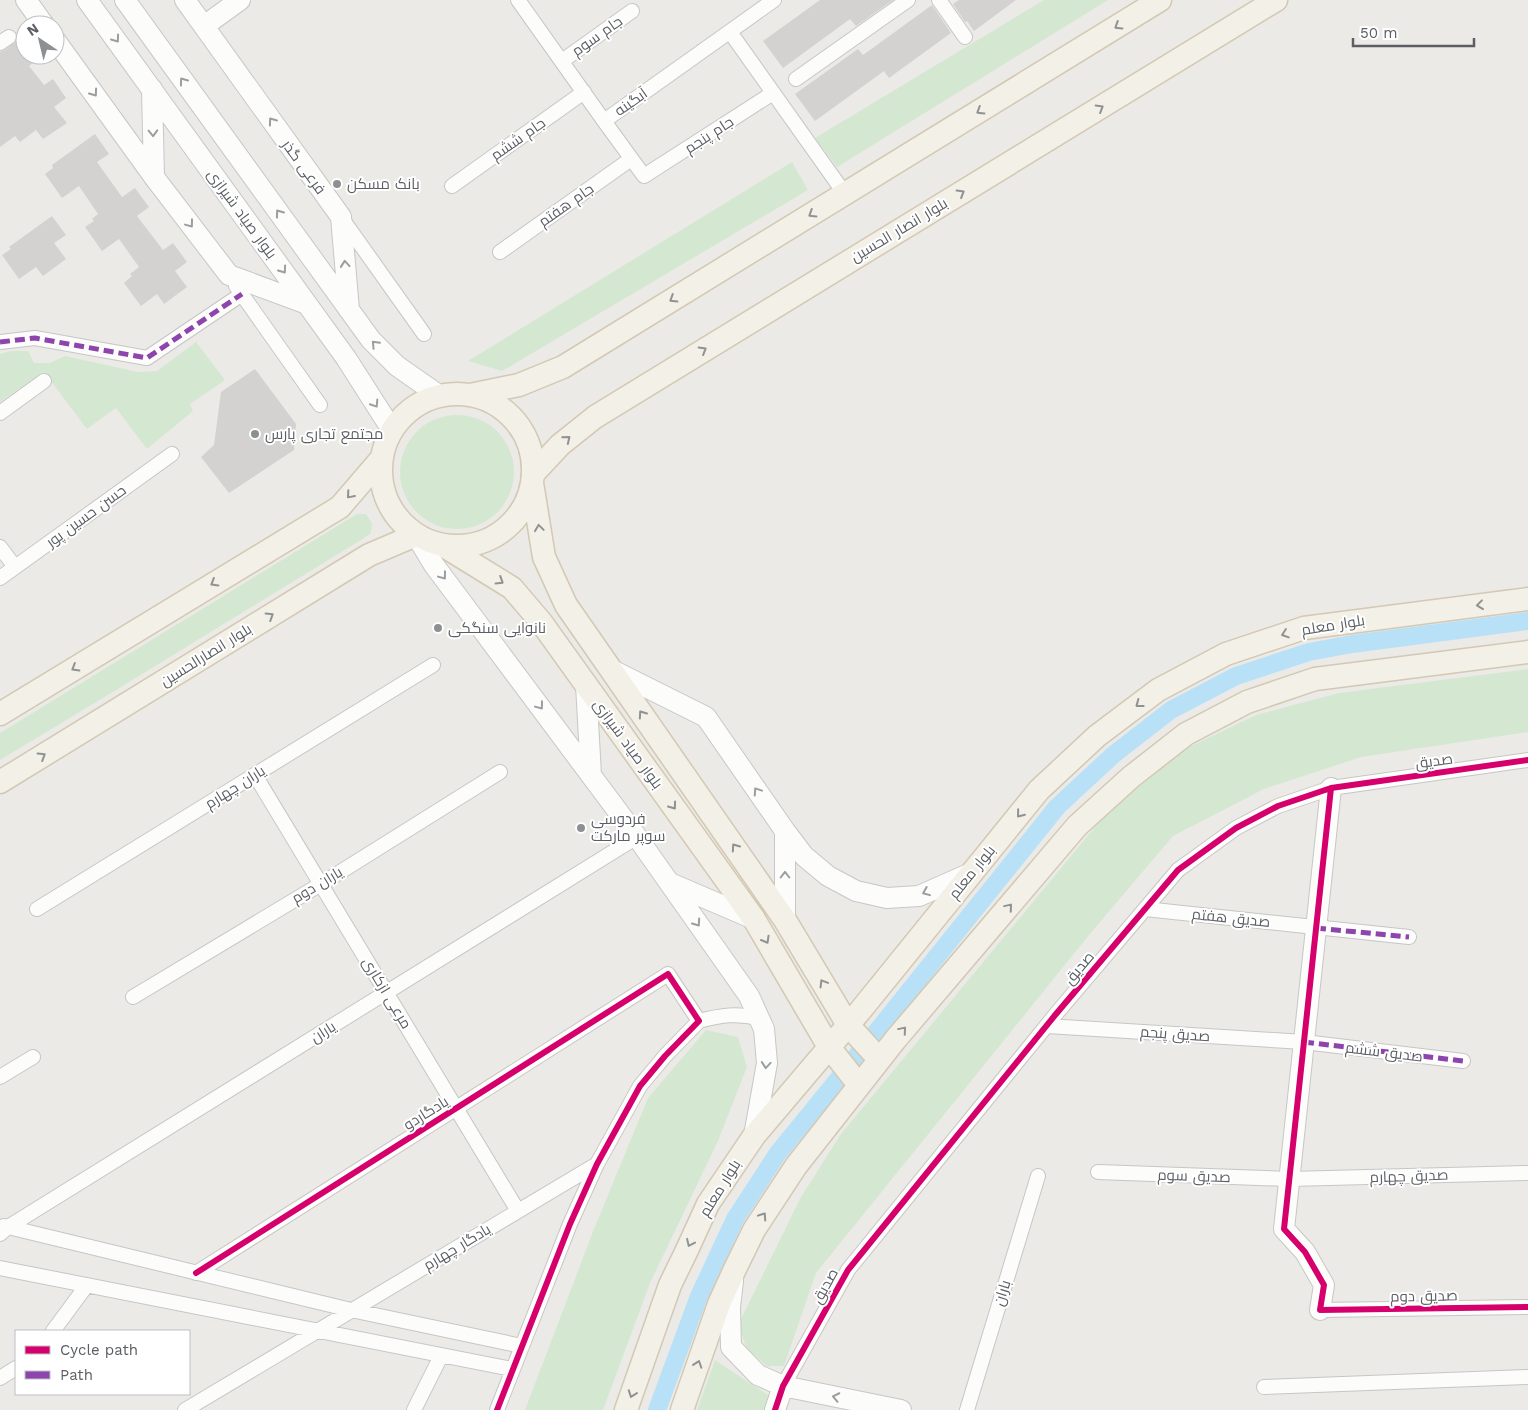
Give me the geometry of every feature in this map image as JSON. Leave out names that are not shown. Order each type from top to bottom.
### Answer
[{"type":"main road","points":[[26,0],[37,15]]},
{"type":"main road","name":"بلوار صیاد شیرازی","points":[[87,0],[346,358],[392,430]]},
{"type":"main road","name":"بلوار صیاد شیرازی","points":[[125,0],[371,340],[397,366],[440,396]]},
{"type":"main road","name":"فرعی گذر","points":[[185,0],[341,218]]},
{"type":"main road","points":[[204,26],[240,0]]},
{"type":"main road","points":[[470,395],[519,386],[563,367],[1160,0]]},
{"type":"main road","name":"بلوار انصار الحسین","points":[[533,478],[560,444],[595,417],[1276,0]]},
{"type":"main road","points":[[65,54],[154,177],[229,275],[307,304]]},
{"type":"main road","points":[[152,89],[154,177]]},
{"type":"main road","points":[[341,218],[349,310]]},
{"type":"main road","points":[[455,394],[485,399],[499,406],[512,416],[522,429],[529,443],[533,458],[533,478],[525,505],[511,524],[491,538],[468,546],[444,546],[416,535],[404,526],[387,502],[382,488],[380,473],[385,444],[392,430],[405,414],[421,403],[440,396],[455,394]]},
{"type":"main road","points":[[0,714],[340,506],[382,458]]},
{"type":"main road","name":"بلوار صیاد شیرازی","points":[[533,478],[544,558],[566,605],[785,920],[848,1025],[879,1059]]},
{"type":"main road","points":[[416,535],[434,565],[637,837],[749,996],[764,1029],[767,1063],[754,1136]]},
{"type":"main road","name":"بلوار انصارالحسین","points":[[0,782],[369,555],[416,535]]},
{"type":"main road","name":"بلوار صیاد شیرازی","points":[[444,546],[512,588],[541,622],[754,919],[829,1047],[859,1084]]},
{"type":"main road","name":"بلوار معلم","points":[[626,1410],[670,1285],[686,1250],[708,1204],[754,1136],[848,1025],[1039,790],[1097,736],[1158,690],[1226,654],[1304,628],[1528,599]]},
{"type":"main road","points":[[682,1410],[719,1304],[734,1271],[754,1230],[796,1166],[879,1059],[1077,826],[1131,776],[1186,734],[1247,702],[1315,679],[1528,652]]},
{"type":"main road","points":[[610,668],[706,716],[784,831],[804,856],[828,876],[856,891],[887,898],[919,896],[970,874]]},
{"type":"main road","points":[[586,685],[591,775]]},
{"type":"main road","points":[[1320,1310],[1324,1285],[1305,1252],[1284,1228],[1331,788]]},
{"type":"main road","points":[[784,831],[785,920]]},
{"type":"main road","points":[[670,883],[754,919]]},
{"type":"main road","points":[[734,1271],[730,1307],[731,1348],[758,1376],[783,1386],[901,1410]]},
{"type":"main road","points":[[775,1410],[783,1386]]},
{"type":"street","name":"آبگینه","points":[[518,0],[604,121],[774,0]]},
{"type":"street","points":[[796,80],[908,0]]},
{"type":"street","points":[[939,0],[965,37]]},
{"type":"street","name":"جام سوم","points":[[562,61],[632,12]]},
{"type":"street","points":[[730,32],[845,194]]},
{"type":"street","name":"جام ششم","points":[[452,186],[584,92]]},
{"type":"street","name":"جام پنجم","points":[[631,159],[644,176],[774,93]]},
{"type":"street","points":[[604,121],[631,159]]},
{"type":"street","name":"جام هفتم","points":[[500,252],[631,159]]},
{"type":"street","name":"فرعی گذر","points":[[341,218],[424,334]]},
{"type":"street","points":[[229,275],[320,405]]},
{"type":"street","points":[[0,342],[35,338],[146,358],[242,294]]},
{"type":"street","points":[[0,413],[44,381]]},
{"type":"street","name":"حسن حسین پور","points":[[0,578],[172,454]]},
{"type":"street","points":[[0,547],[14,567]]},
{"type":"street","name":"یاران چهارم","points":[[37,909],[434,665]]},
{"type":"street","name":"صدیق","points":[[783,1386],[848,1270],[1047,1026],[1178,870],[1236,828],[1278,806],[1331,788],[1528,760]]},
{"type":"street","name":"یاران دوم","points":[[133,997],[321,884],[500,772]]},
{"type":"street","name":"مرعی ازکاری","points":[[255,775],[518,1210]]},
{"type":"street","name":"یاران","points":[[3,1229],[637,837]]},
{"type":"street","name":"صدیق هفتم","points":[[1145,909],[1409,937]]},
{"type":"street","name":"یادگار‌دو","points":[[196,1273],[668,974],[699,1021]]},
{"type":"street","points":[[497,1410],[570,1224],[597,1164],[640,1086],[665,1056],[699,1021],[722,1015],[740,1014],[759,1018]]},
{"type":"street","name":"صدیق پنجم","points":[[1047,1026],[1304,1042]]},
{"type":"street","name":"صدیق ششم","points":[[1304,1042],[1463,1061]]},
{"type":"street","points":[[0,1077],[33,1057]]},
{"type":"street","name":"یادگار چهارم","points":[[185,1410],[597,1164]]},
{"type":"street","name":"صدیق سوم","points":[[1098,1172],[1289,1179]]},
{"type":"street","name":"صدیق چهارم","points":[[1289,1179],[1528,1172]]},
{"type":"street","name":"باران","points":[[967,1410],[1038,1176]]},
{"type":"street","name":"یاران","points":[[3,1229],[351,1310],[522,1346]]},
{"type":"street","points":[[0,1268],[512,1370]]},
{"type":"street","points":[[54,1330],[87,1285]]},
{"type":"street","name":"صدیق دوم","points":[[1320,1310],[1528,1307]]},
{"type":"street","points":[[414,1410],[441,1356]]},
{"type":"street","points":[[0,1378],[15,1369]]},
{"type":"street","points":[[1264,1387],[1528,1377]]},
{"type":"green space","points":[[1044,0],[1108,0],[837,167],[815,138]]},
{"type":"green space","points":[[792,162],[808,190],[502,371],[468,361]]},
{"type":"green space","points":[[196,342],[225,380],[190,404],[193,411],[147,449],[116,408],[87,429],[44,372],[0,402],[0,354],[11,351],[28,351],[34,363],[50,363],[65,356],[138,372],[157,371]]},
{"type":"green space","points":[[457,415],[479,419],[497,432],[510,450],[514,472],[510,494],[497,512],[479,525],[457,529],[435,525],[417,512],[404,494],[400,472],[404,450],[417,432],[435,419]]},
{"type":"green space","points":[[357,514],[366,514],[372,523],[371,533],[361,540],[0,760],[0,733]]},
{"type":"green space","points":[[1528,669],[1528,732],[1361,757],[1264,789],[1173,836],[1089,935],[816,1273],[784,1366],[767,1366],[747,1349],[738,1325],[801,1197],[841,1134],[1100,821],[1175,754],[1256,715],[1339,693]]},
{"type":"green space","points":[[706,1030],[738,1037],[747,1067],[718,1141],[650,1283],[603,1410],[525,1410],[594,1229],[648,1098]]},
{"type":"green space","points":[[715,1360],[771,1397],[766,1410],[697,1410]]},
{"type":"building","points":[[820,0],[893,0],[856,26],[850,19],[783,68],[763,41]]},
{"type":"building","points":[[959,0],[1016,0],[974,31],[967,21],[965,22],[953,4]]},
{"type":"building","points":[[932,5],[951,33],[889,78],[884,71],[815,121],[795,94],[858,49],[863,55]]},
{"type":"building","points":[[15,42],[15,65],[30,65],[29,66],[44,85],[53,79],[66,98],[54,107],[67,123],[43,139],[36,130],[20,142],[15,136],[0,147],[0,52]]},
{"type":"building","points":[[95,134],[109,154],[97,162],[122,197],[135,188],[149,207],[137,216],[163,250],[173,243],[187,262],[175,271],[187,287],[164,304],[157,294],[141,306],[124,283],[132,276],[130,274],[139,267],[119,239],[102,251],[85,227],[94,221],[92,219],[98,214],[79,186],[62,198],[45,174],[53,168],[52,165]]},
{"type":"building","points":[[52,216],[66,235],[54,243],[66,259],[43,276],[36,267],[19,279],[2,255],[11,249],[9,247]]},
{"type":"building","name":"مجتمع تجاری پارس","points":[[255,369],[296,424],[294,450],[229,493],[201,457],[214,445],[221,392]]},
{"type":"waterway","points":[[873,1036],[1057,807],[1113,755],[1171,710],[1236,676],[1309,652],[1352,644],[1528,621]]},
{"type":"waterway","points":[[853,1061],[859,1053]]},
{"type":"waterway","points":[[657,1410],[699,1296],[735,1219],[778,1153],[840,1077]]},
{"type":"marked path","points":[[0,342],[35,338],[147,358],[242,294]]},
{"type":"marked path","points":[[1316,928],[1409,937]]},
{"type":"marked path","points":[[1304,1042],[1463,1061]]},
{"type":"cycle path","points":[[775,1410],[783,1386],[848,1270],[1056,1014],[1178,870],[1236,828],[1278,806],[1331,788],[1528,760]]},
{"type":"cycle path","points":[[1331,788],[1284,1229],[1305,1252],[1324,1285],[1320,1310],[1528,1307]]},
{"type":"cycle path","points":[[196,1273],[668,974],[699,1021],[665,1056],[640,1086],[597,1164],[570,1224],[497,1410]]},
{"type":"place","name":"بانک مسکن","points":[[337,184]]},
{"type":"place","name":"مجتمع تجاری پارس","points":[[255,434]]},
{"type":"place","name":"نانوایی سنگکی","points":[[438,628]]},
{"type":"place","name":"فردوسی سوپر مارکت","points":[[581,828]]}]
